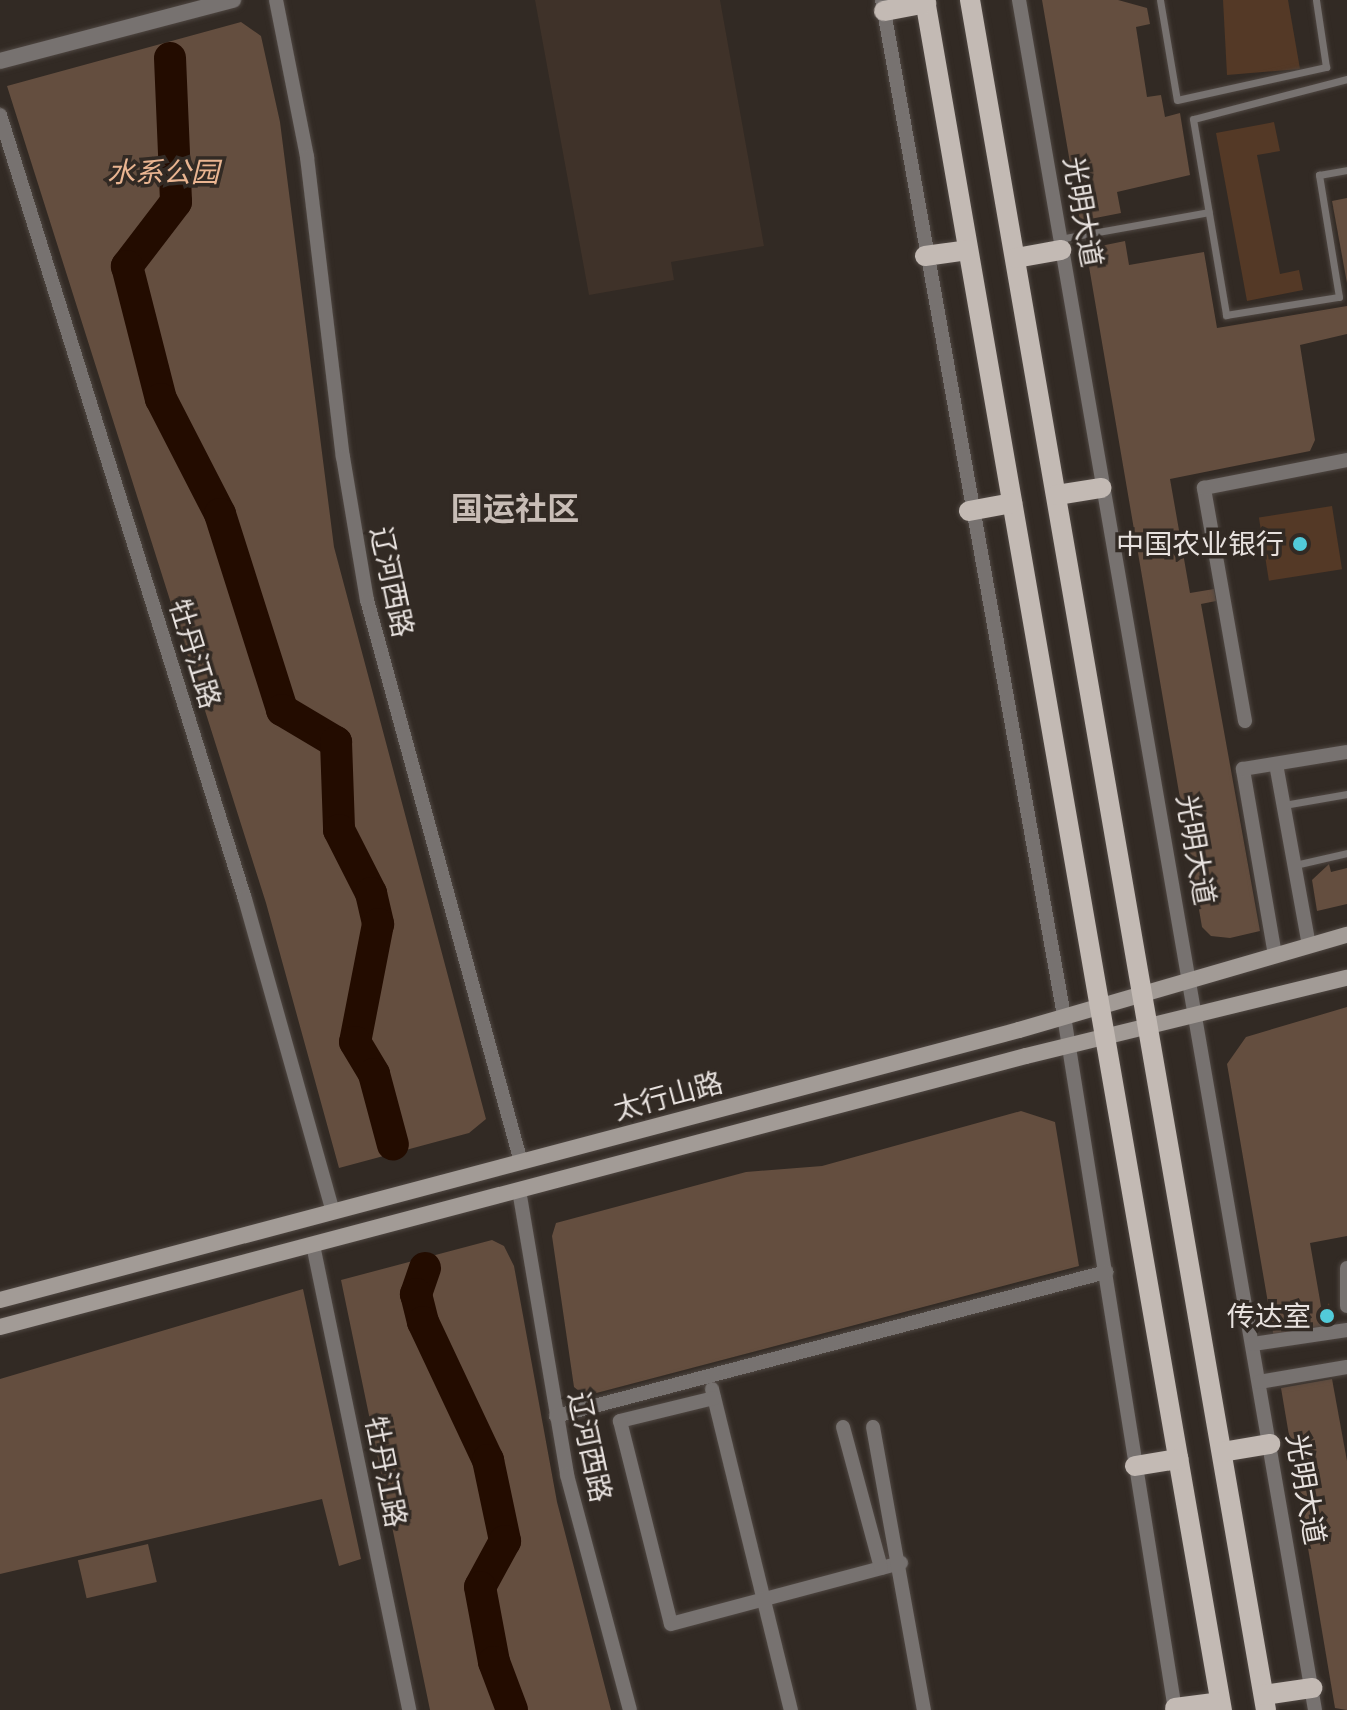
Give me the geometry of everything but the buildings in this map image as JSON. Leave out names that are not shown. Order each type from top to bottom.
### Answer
[{"type":"main road","points":[[970,0],[1145,992],[1265,1702],[1312,1688]]},
{"type":"main road","points":[[883,5],[926,2],[1221,1706],[1175,1709]]},
{"type":"main road","points":[[1016,258],[1060,244]]},
{"type":"main road","points":[[925,256],[968,250]]},
{"type":"main road","points":[[1057,495],[1101,488]]},
{"type":"main road","points":[[969,511],[1012,503]]},
{"type":"main road","name":"太行山路","points":[[0,1300],[1064,1016],[1347,935]]},
{"type":"main road","name":"太行山路","points":[[0,1327],[1067,1047],[1347,978]]},
{"type":"main road","points":[[1222,1452],[1270,1444]]},
{"type":"main road","points":[[1135,1466],[1178,1459]]},
{"type":"street","points":[[0,61],[233,0]]},
{"type":"street","name":"辽河西路","points":[[276,0],[307,157],[343,457],[367,600],[521,1162]]},
{"type":"street","name":"光明大道","points":[[1019,0],[1101,488],[1193,977],[1197,1017],[1315,1710]]},
{"type":"street","points":[[883,5],[969,511],[1064,1016],[1175,1709]]},
{"type":"street","name":"牡丹江路","points":[[0,115],[245,899],[333,1212]]},
{"type":"street","points":[[1245,721],[1204,488],[1347,460]]},
{"type":"street","points":[[1275,955],[1243,769],[1347,752]]},
{"type":"street","points":[[1276,764],[1309,945]]},
{"type":"street","name":"辽河西路","points":[[519,1190],[556,1416],[630,1710]]},
{"type":"street","name":"牡丹江路","points":[[313,1245],[409,1710]]},
{"type":"street","points":[[1347,1268],[1347,1306]]},
{"type":"street","points":[[556,1416],[1106,1272]]},
{"type":"street","points":[[1253,1344],[1347,1330]]},
{"type":"street","points":[[1259,1382],[1347,1367]]},
{"type":"street","points":[[710,1377],[791,1710]]},
{"type":"street","points":[[714,1398],[620,1421],[671,1624],[901,1563]]},
{"type":"street","points":[[843,1427],[881,1568]]},
{"type":"street","points":[[873,1427],[901,1563],[924,1710]]},
{"type":"lane","points":[[1160,0],[1177,100],[1326,67],[1316,0]]},
{"type":"lane","points":[[1347,79],[1193,119],[1226,315],[1339,297],[1319,175],[1347,170]]},
{"type":"lane","points":[[1060,244],[1209,212]]},
{"type":"lane","points":[[1284,805],[1347,794]]},
{"type":"lane","points":[[1294,865],[1347,853]]},
{"type":"shaded area","points":[[535,0],[720,0],[764,246],[671,262],[674,280],[589,295]]},
{"type":"green space","points":[[1042,0],[1118,0],[1147,8],[1150,24],[1136,27],[1147,97],[1161,95],[1165,117],[1180,113],[1190,175],[1117,192],[1121,213],[1080,221]]},
{"type":"green space","name":"水系公园","points":[[241,22],[261,36],[280,122],[334,547],[486,1119],[469,1133],[339,1168],[266,903],[7,86]]},
{"type":"green space","points":[[1347,198],[1347,283],[1332,201]]},
{"type":"green space","points":[[1125,241],[1129,265],[1204,252],[1217,328],[1347,306],[1347,334],[1300,345],[1315,440],[1310,451],[1170,479],[1190,593],[1214,589],[1216,601],[1201,604],[1260,931],[1230,938],[1211,936],[1202,927],[1086,249]]},
{"type":"green space","points":[[1329,864],[1331,872],[1347,868],[1347,904],[1317,911],[1312,880]]},
{"type":"green space","points":[[1347,1007],[1347,1236],[1310,1243],[1325,1329],[1274,1338],[1227,1064],[1246,1037]]},
{"type":"green space","points":[[1021,1111],[1055,1122],[1079,1266],[585,1396],[574,1387],[552,1236],[556,1223],[746,1172],[822,1166]]},
{"type":"green space","points":[[492,1240],[504,1246],[514,1266],[557,1502],[611,1710],[430,1710],[341,1280]]},
{"type":"green space","points":[[303,1289],[361,1559],[339,1566],[322,1499],[0,1574],[0,1379]]},
{"type":"green space","points":[[1332,1379],[1347,1461],[1347,1710],[1335,1708],[1281,1388]]},
{"type":"green space","points":[[148,1544],[157,1582],[87,1598],[78,1560]]},
{"type":"waterway","points":[[170,58],[176,202],[127,266],[161,399],[220,514],[282,710],[336,742],[339,830],[371,893],[378,924],[355,1042],[374,1074],[393,1145]]},
{"type":"waterway","points":[[425,1268],[416,1294],[423,1322],[488,1460],[505,1541],[480,1587],[494,1662],[512,1710]]},
{"type":"place","name":"中国农业银行","points":[[1300,544]]},
{"type":"place","name":"传达室","points":[[1327,1316]]},
{"type":"district","name":"国运社区","points":[[515,508]]}]
